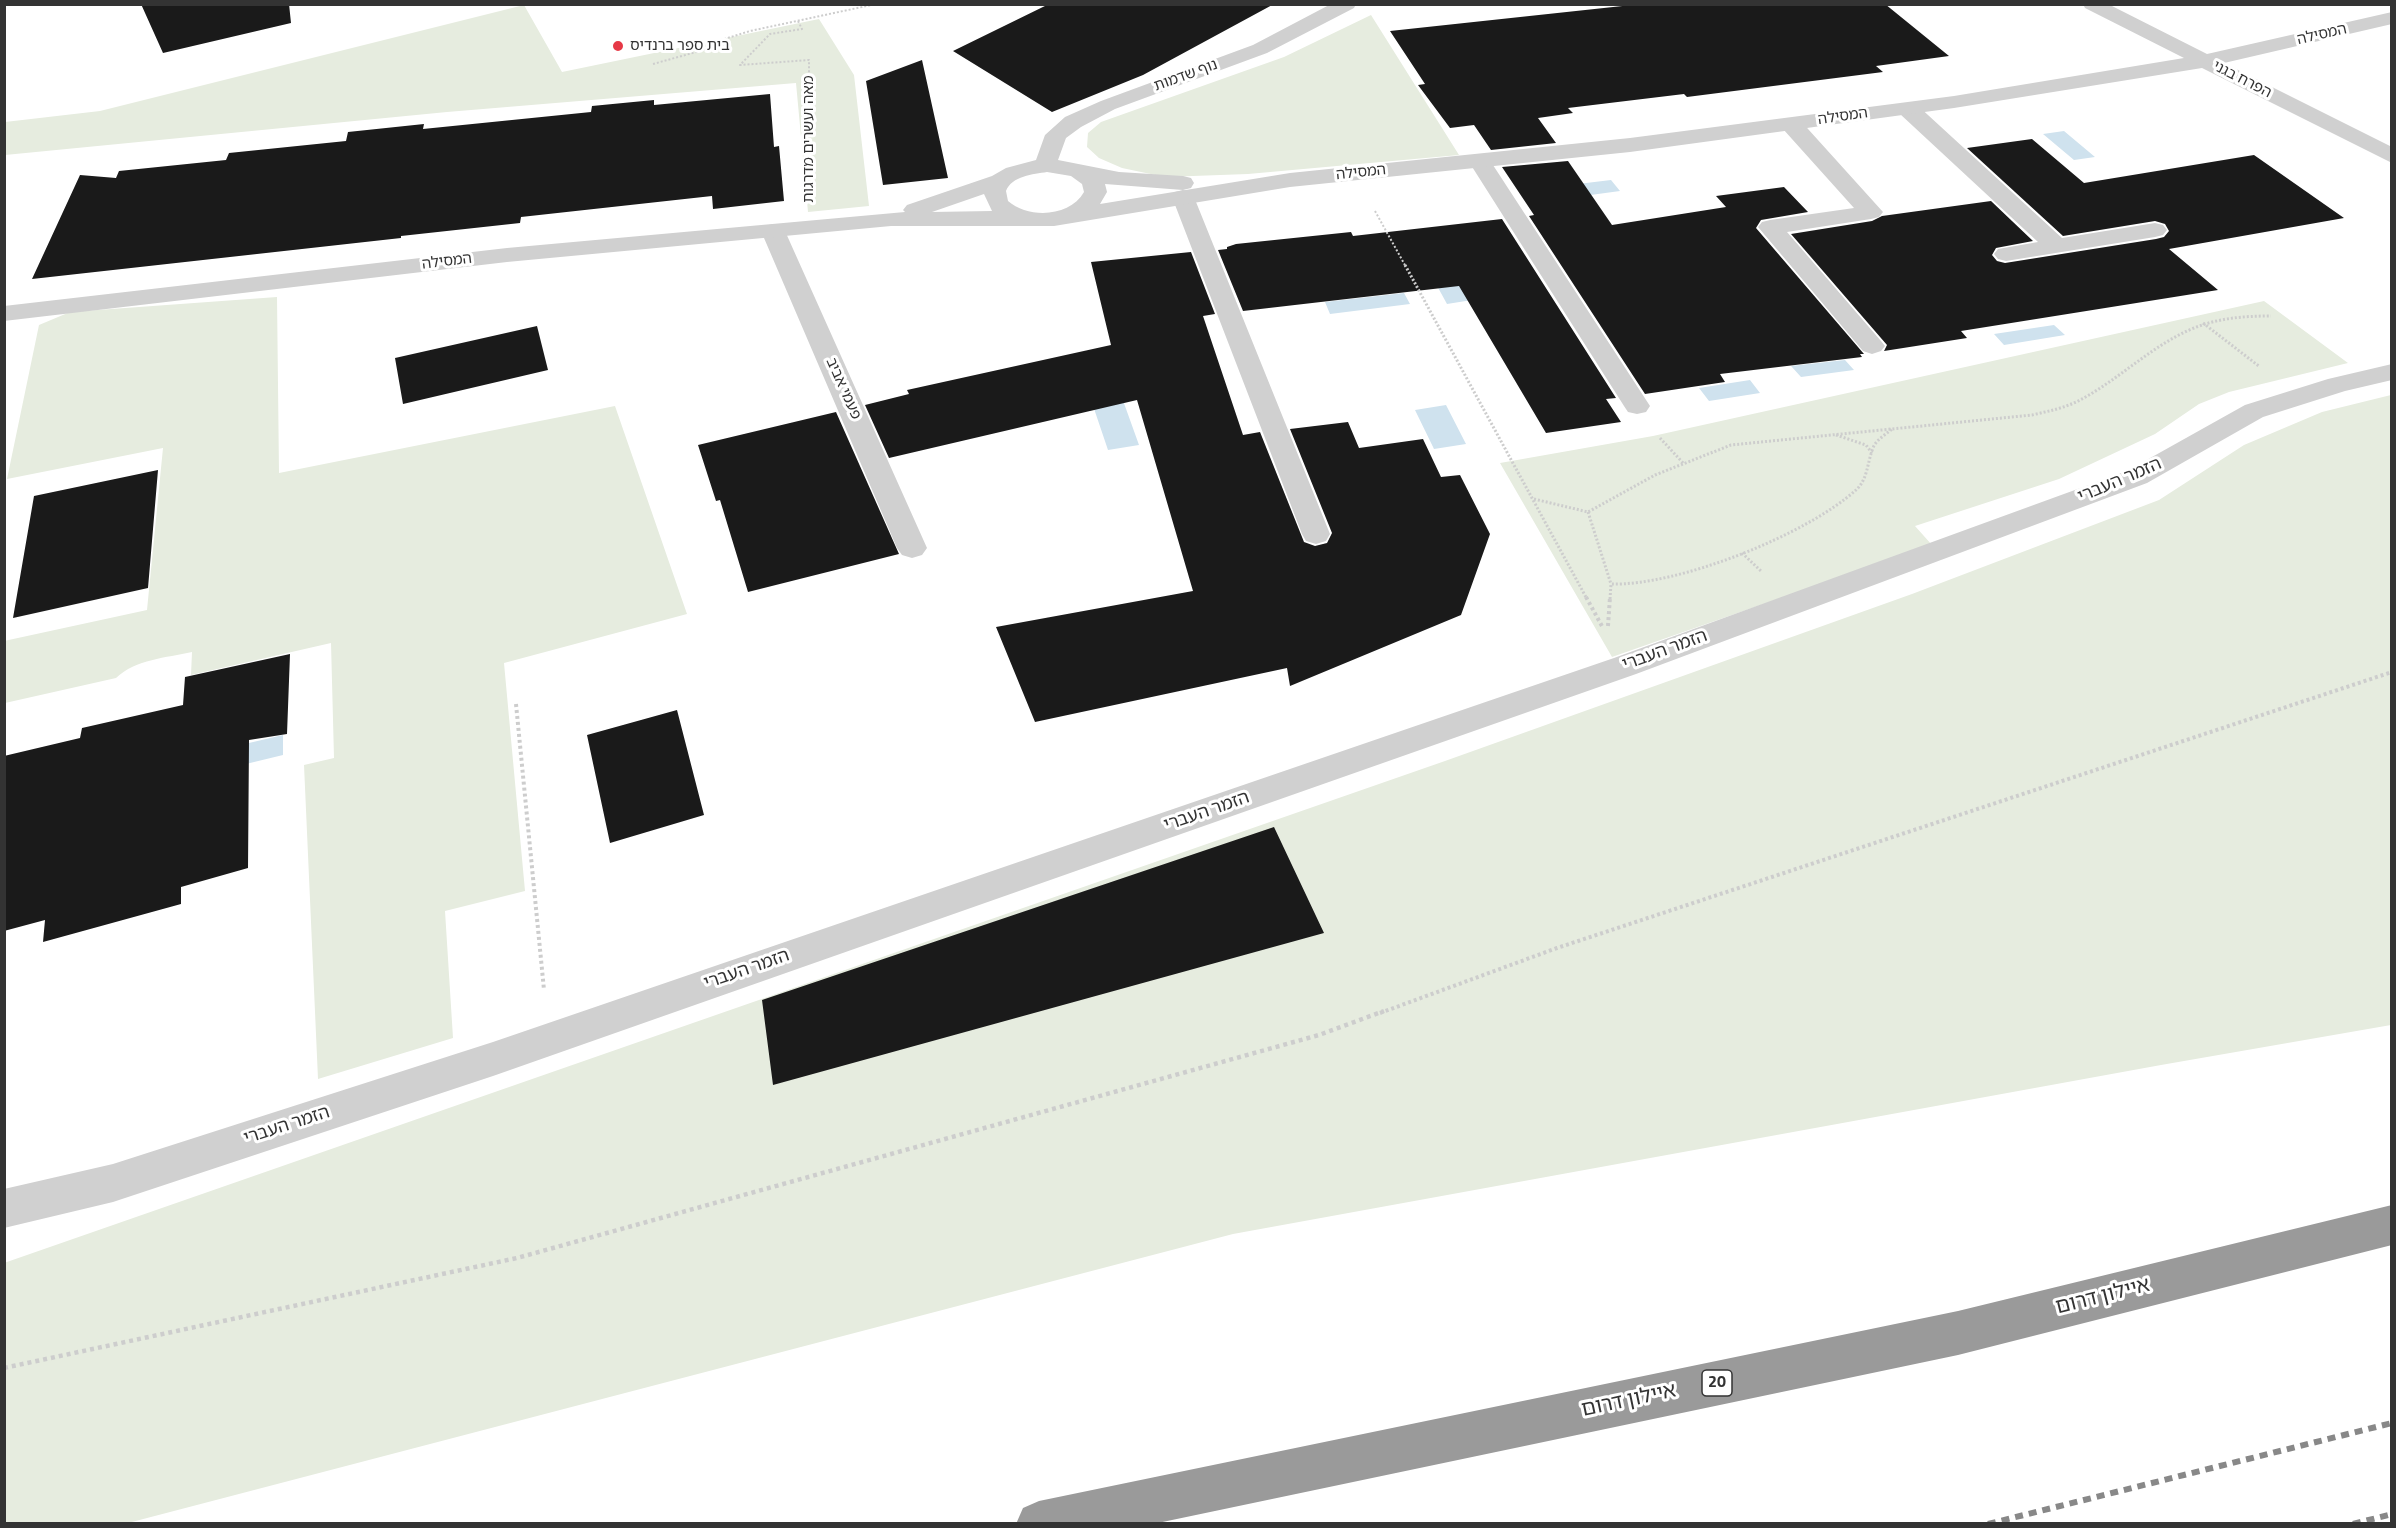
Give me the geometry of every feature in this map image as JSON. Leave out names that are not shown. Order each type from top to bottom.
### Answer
[{"type":"highway","name":"איילון דרום","points":[[1038,1524],[1958,1333],[2391,1225]]},
{"type":"street","name":"נוף שדמות","points":[[1045,166],[1056,135],[1073,122],[1108,105],[1260,49],[1347,4]]},
{"type":"street","name":"הפרח בגני","points":[[2092,4],[2391,156]]},
{"type":"street","name":"המסילה","points":[[5,317],[507,255],[891,219],[1054,219],[1290,180],[1480,162],[1908,109],[2205,61],[2391,18]]},
{"type":"street","points":[[1908,109],[2057,246]]},
{"type":"street","points":[[1791,124],[1871,212],[1770,226],[1872,346]]},
{"type":"street","points":[[1480,162],[1637,406]]},
{"type":"street","name":"המסילה","points":[[891,219],[1000,181],[1022,169],[1045,166],[1068,167],[1106,178],[1140,182],[1290,180]]},
{"type":"street","points":[[1054,219],[1083,210],[1092,203],[1096,194],[1096,186],[1091,178],[1081,172]]},
{"type":"street","points":[[1000,181],[994,190],[995,198],[1000,206],[1023,218]]},
{"type":"street","points":[[1183,197],[1317,534]]},
{"type":"street","points":[[2006,254],[2155,230]]},
{"type":"street","name":"פעמי אביב","points":[[773,231],[912,548]]},
{"type":"street","name":"הזמר העברי","points":[[4,1209],[113,1183],[549,1039],[1624,666],[2137,477],[2254,411],[2391,372]]},
{"type":"path","points":[[654,63],[707,49],[718,41],[750,31],[876,4]]},
{"type":"path","name":"מאה ועשרים מדרגות","points":[[798,21],[802,29],[770,33],[740,65],[809,60],[809,228]]},
{"type":"path","points":[[1354,173],[1624,666]]},
{"type":"path","points":[[1534,499],[1588,512],[1655,475],[1731,445],[2032,415],[2071,405],[2153,350],[2203,323],[2250,315],[2271,316]]},
{"type":"path","points":[[2203,323],[2299,397]]},
{"type":"path","points":[[1611,584],[1623,585],[1671,576],[1765,544],[1805,526],[1858,489],[1869,466],[1874,446],[1893,428]]},
{"type":"path","points":[[1832,435],[1852,439],[1866,445],[1872,453]]},
{"type":"path","points":[[1588,512],[1611,584],[1608,636]]},
{"type":"path","points":[[4,1368],[517,1258],[1319,1035],[1557,948],[2391,672]]},
{"type":"path","points":[[516,704],[549,1039]]},
{"type":"shaded area","points":[[524,5],[562,72],[819,19],[854,75],[869,206],[808,212],[796,83],[447,112],[5,155],[5,122],[100,111]]},
{"type":"shaded area","points":[[1371,15],[1459,155],[1248,174],[1165,177],[1122,168],[1099,158],[1087,147],[1088,133],[1101,122],[1284,57]]},
{"type":"shaded area","points":[[277,297],[279,473],[615,406],[687,614],[504,663],[525,891],[445,911],[453,1038],[318,1079],[304,765],[334,758],[331,643],[191,675],[192,652],[142,663],[116,678],[5,703],[4,641],[147,610],[163,448],[7,479],[39,325],[70,312]]},
{"type":"shaded area","points":[[2264,301],[2348,363],[2229,392],[2199,404],[2155,434],[2059,479],[1915,526],[1932,545],[1612,657],[1500,463],[1653,436]]},
{"type":"shaded area","points":[[2391,395],[2391,1025],[1233,1234],[128,1523],[5,1523],[4,1263],[1445,761],[1912,594],[2159,500],[2244,445],[2322,412]]},
{"type":"water","points":[[2064,131],[2095,157],[2074,160],[2043,134]]},
{"type":"water","points":[[1611,180],[1620,191],[1561,199],[1553,187]]},
{"type":"water","points":[[1454,270],[1472,300],[1447,304],[1430,273]]},
{"type":"water","points":[[1404,293],[1410,304],[1330,314],[1325,302]]},
{"type":"water","points":[[2054,325],[2065,335],[2004,345],[1994,334]]},
{"type":"water","points":[[1845,360],[1854,370],[1801,377],[1791,366]]},
{"type":"water","points":[[1750,380],[1760,393],[1709,401],[1699,388]]},
{"type":"water","points":[[1116,381],[1139,445],[1108,450],[1086,385]]},
{"type":"water","points":[[1446,405],[1466,444],[1434,449],[1415,410]]},
{"type":"water","points":[[283,735],[283,755],[184,779],[185,758]]},
{"type":"building","points":[[141,4],[289,4],[291,23],[163,53]]},
{"type":"building","points":[[1049,4],[1274,4],[1143,75],[1052,112],[953,51]]},
{"type":"building","points":[[1641,4],[1885,4],[1949,56],[1876,66],[1883,72],[1687,97],[1684,94],[1568,108],[1573,113],[1538,118],[1556,143],[1491,150],[1474,125],[1450,128],[1418,85],[1425,84],[1390,31]]},
{"type":"building","points":[[922,60],[948,178],[883,185],[866,81]]},
{"type":"building","points":[[770,94],[774,147],[779,146],[784,201],[713,209],[712,196],[521,217],[520,223],[401,236],[401,238],[32,279],[80,175],[116,178],[119,171],[226,160],[229,153],[346,141],[348,132],[424,124],[423,129],[591,112],[592,106],[654,100],[654,105]]},
{"type":"building","points":[[2032,139],[2084,183],[2254,155],[2344,218],[2169,249],[2218,290],[1961,331],[1967,338],[1884,351],[1887,345],[1791,234],[1872,221],[1882,216],[1991,201],[2033,241],[1996,248],[1992,255],[1997,261],[2005,263],[2156,239],[2164,237],[2169,231],[2165,224],[2155,221],[2063,236],[1967,148]]},
{"type":"building","points":[[1568,161],[1612,225],[1726,207],[1716,196],[1784,187],[1808,212],[1761,220],[1756,228],[1864,354],[1860,354],[1862,357],[1720,374],[1725,382],[1645,394],[1529,216],[1534,215],[1502,167]]},
{"type":"building","points":[[1502,219],[1616,398],[1606,399],[1621,422],[1546,433],[1459,286],[1243,311],[1218,250],[1227,249],[1236,244],[1351,232],[1353,236]]},
{"type":"building","points":[[1191,252],[1215,314],[1203,316],[1243,435],[1260,432],[1304,542],[1315,546],[1327,543],[1332,533],[1290,429],[1348,422],[1359,448],[1423,439],[1441,477],[1460,475],[1490,534],[1461,615],[1290,686],[1287,668],[1035,722],[996,627],[1193,591],[1137,400],[889,458],[865,405],[909,394],[907,390],[1111,345],[1091,262]]},
{"type":"building","points":[[537,326],[548,370],[403,404],[395,358]]},
{"type":"building","points":[[836,412],[899,554],[748,592],[720,500],[716,501],[698,445]]},
{"type":"building","points":[[158,470],[148,588],[13,618],[34,496]]},
{"type":"building","points":[[290,654],[287,734],[249,740],[248,868],[181,887],[181,904],[43,942],[45,920],[4,931],[4,756],[80,738],[82,728],[183,705],[185,677]]},
{"type":"building","points":[[677,710],[704,815],[610,843],[587,735]]},
{"type":"building","points":[[1274,827],[1324,933],[773,1085],[762,1000]]},
{"type":"railway","points":[[1988,1524],[2392,1423]]},
{"type":"railway","points":[[2353,1524],[2392,1514]]},
{"type":"place","name":"בית ספר ברנדיס","points":[[618,46]]}]
